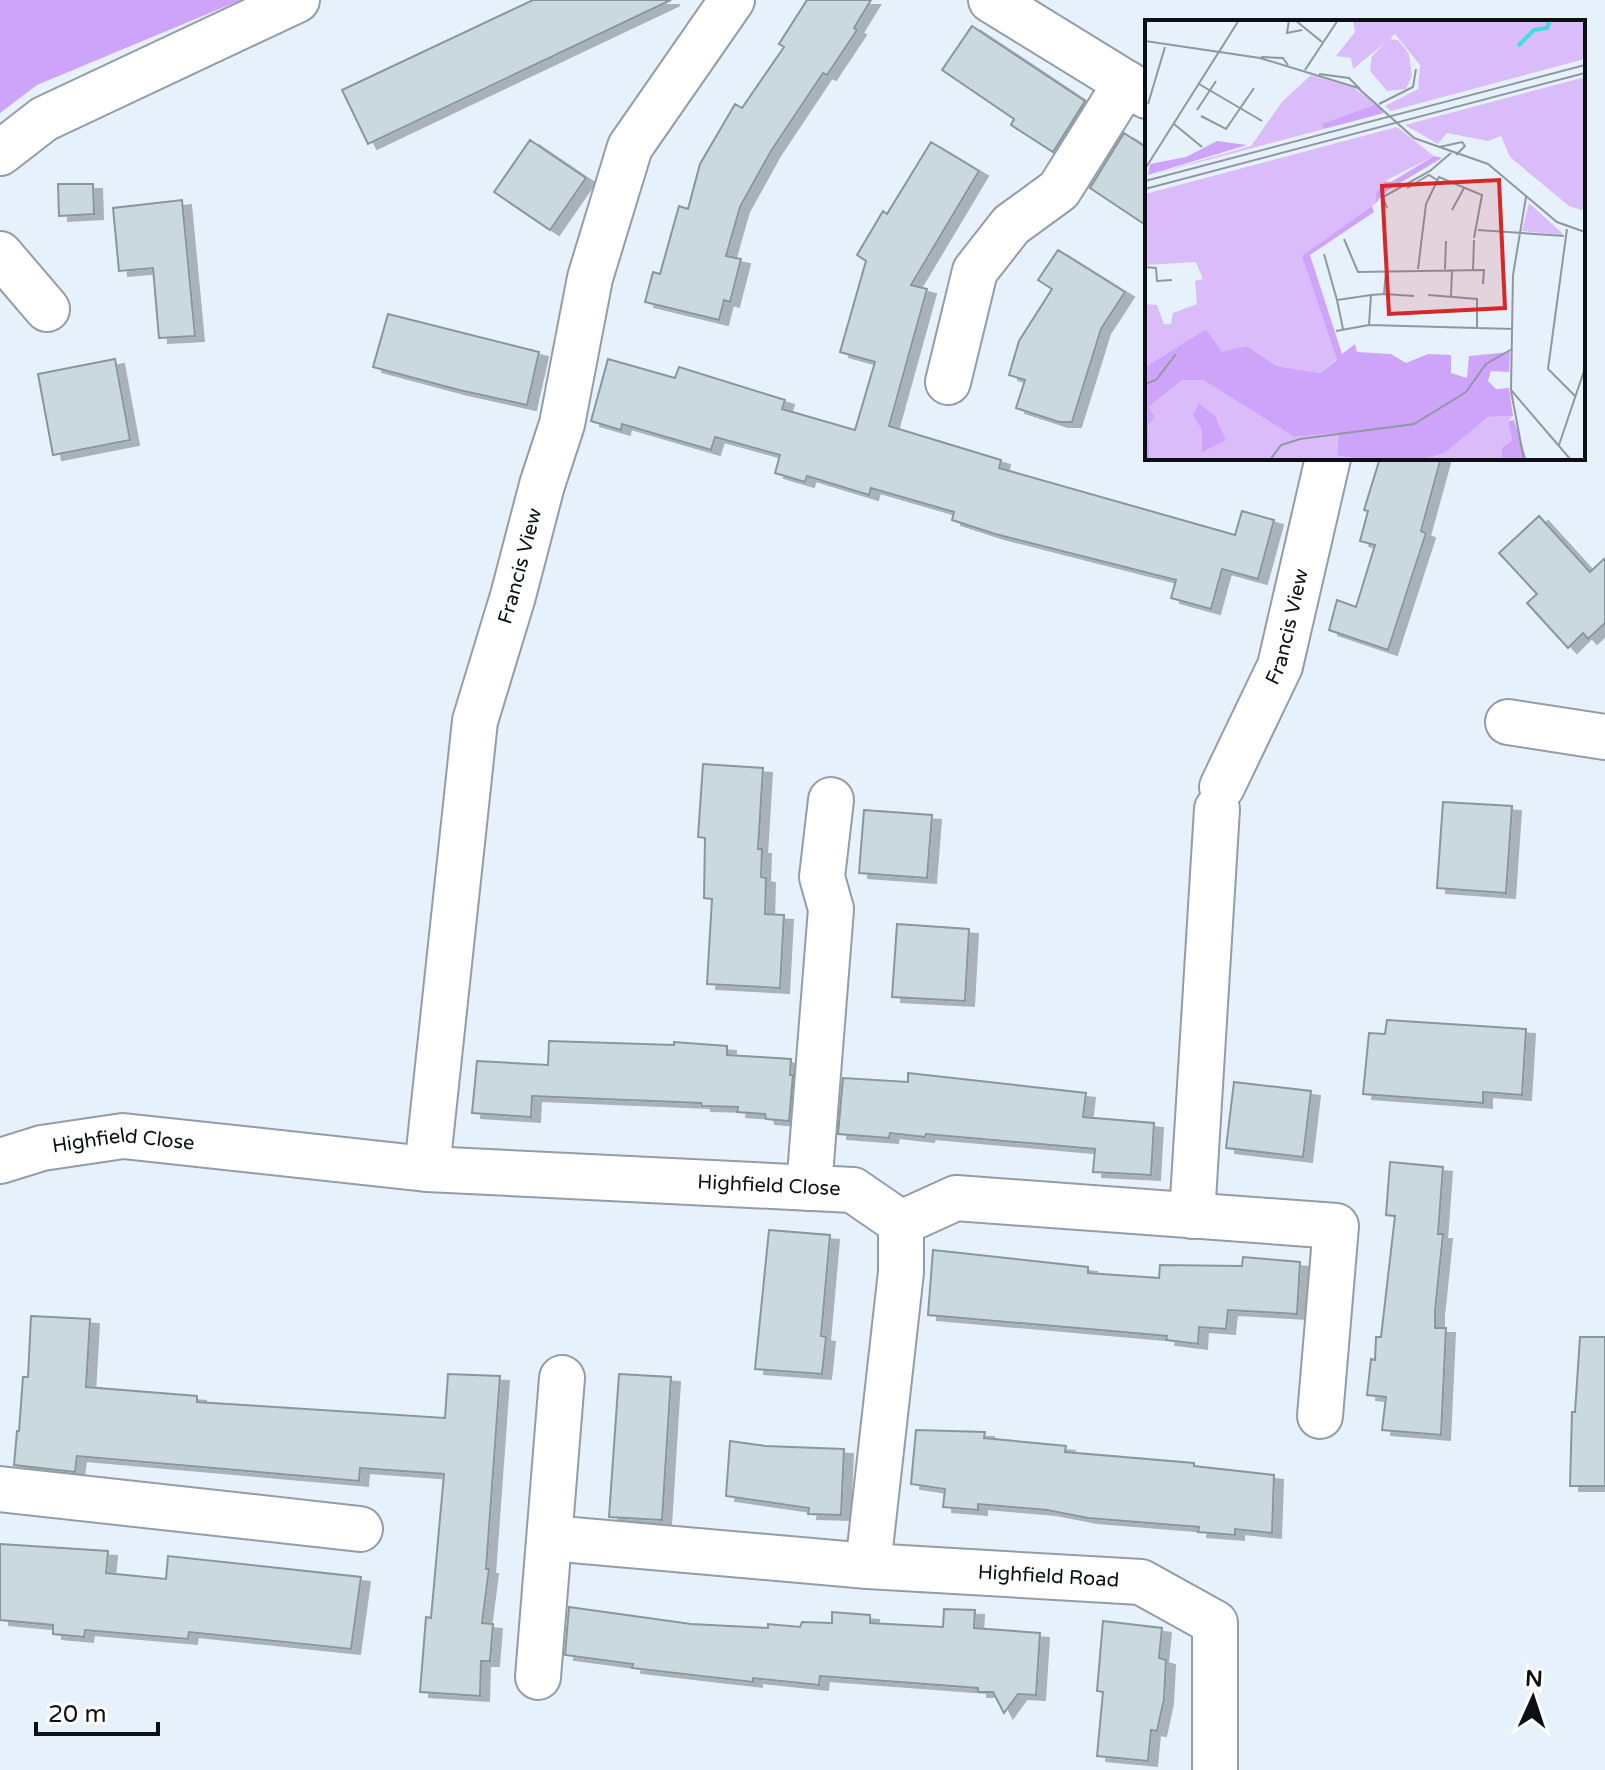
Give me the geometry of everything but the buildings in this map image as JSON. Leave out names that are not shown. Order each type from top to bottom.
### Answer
[{"type":"street","points":[[0,153],[44,119],[297,0]]},
{"type":"street","name":"Francis View","points":[[427,1169],[475,721],[562,424],[590,278],[630,147],[732,0]]},
{"type":"street","points":[[948,382],[975,271],[1011,225],[1059,190],[1137,89],[991,0]]},
{"type":"street","points":[[0,254],[47,309]]},
{"type":"street","name":"Francis View","points":[[1192,1216],[1220,798],[1280,666],[1328,460]]},
{"type":"street","points":[[1508,722],[1605,737]]},
{"type":"street","points":[[809,1188],[831,909],[822,877],[831,800]]},
{"type":"street","name":"Highfield Close","points":[[0,1161],[42,1148],[123,1136],[427,1169],[853,1190],[901,1223]]},
{"type":"street","points":[[868,1566],[901,1272],[901,1223],[956,1198],[1336,1226],[1320,1416]]},
{"type":"street","points":[[538,1677],[562,1378]]},
{"type":"street","points":[[0,1489],[360,1529]]},
{"type":"street","name":"Highfield Road","points":[[550,1538],[868,1566],[1141,1582],[1215,1623],[1215,1770]]},
{"type":"shaded area","points":[[0,0],[241,0],[37,85],[0,113]]}]
